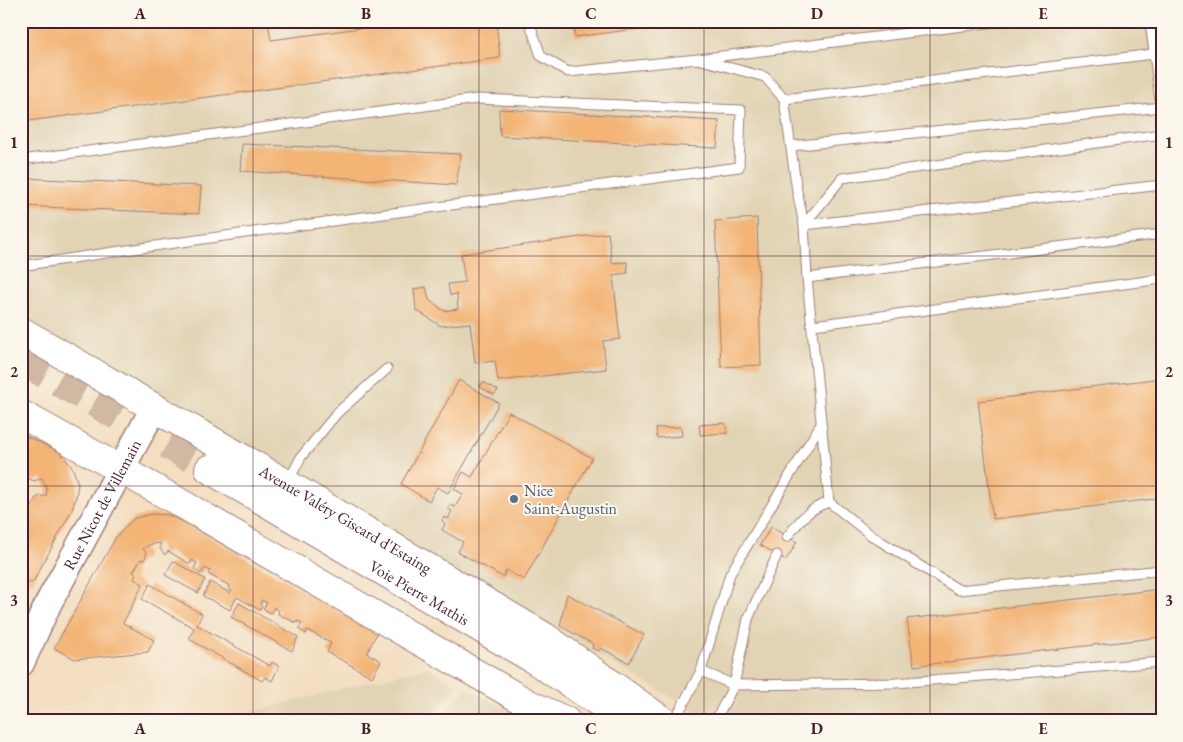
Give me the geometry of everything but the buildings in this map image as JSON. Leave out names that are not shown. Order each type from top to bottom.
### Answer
[{"type":"main road","name":"Avenue Valéry Giscard d'Estaing","points":[[21,331],[287,484],[545,637],[663,721]]},
{"type":"main road","name":"Rue Nicot de Villemain","points":[[49,602],[154,408]]},
{"type":"main road","points":[[21,414],[170,497],[527,703],[566,721]]},
{"type":"main road","name":"Voie Pierre Mathis","points":[[209,469],[533,659],[627,721]]},
{"type":"main road","points":[[21,633],[49,602]]},
{"type":"main road","points":[[21,663],[49,602]]},
{"type":"lane","points":[[529,21],[541,56],[568,72],[698,59],[1004,21]]},
{"type":"lane","points":[[791,146],[1161,110],[1158,54],[1150,21]]},
{"type":"lane","points":[[784,99],[1158,54]]},
{"type":"lane","points":[[698,59],[765,76],[784,99],[796,191],[804,225],[807,278],[829,502],[872,536],[959,590],[1162,570]]},
{"type":"lane","points":[[21,160],[477,99],[741,110],[739,167],[380,214],[21,266]]},
{"type":"lane","points":[[804,225],[842,178],[1162,134]]},
{"type":"lane","points":[[804,225],[1162,185]]},
{"type":"lane","points":[[807,278],[1162,234]]},
{"type":"lane","points":[[813,325],[1162,279]]},
{"type":"lane","points":[[287,484],[301,456],[338,412],[387,369]]},
{"type":"lane","points":[[674,721],[701,671],[730,574],[821,423]]},
{"type":"lane","points":[[787,537],[803,517],[815,506],[829,502]]},
{"type":"lane","points":[[715,721],[734,685],[748,619],[777,555]]},
{"type":"lane","points":[[701,671],[734,685],[895,683],[1162,662]]},
{"type":"lane","points":[[473,721],[478,718],[485,721]]},
{"type":"shaded area","points":[[21,21],[1162,21],[1162,721],[712,721],[21,318]]},
{"type":"shaded area","points":[[428,667],[457,686],[426,721],[216,721]]},
{"type":"shaded area","points":[[468,688],[526,721],[436,721]]},
{"type":"tunnel","points":[[21,361],[209,469]]},
{"type":"place","name":"Nice Saint-Augustin","points":[[514,499]]}]
